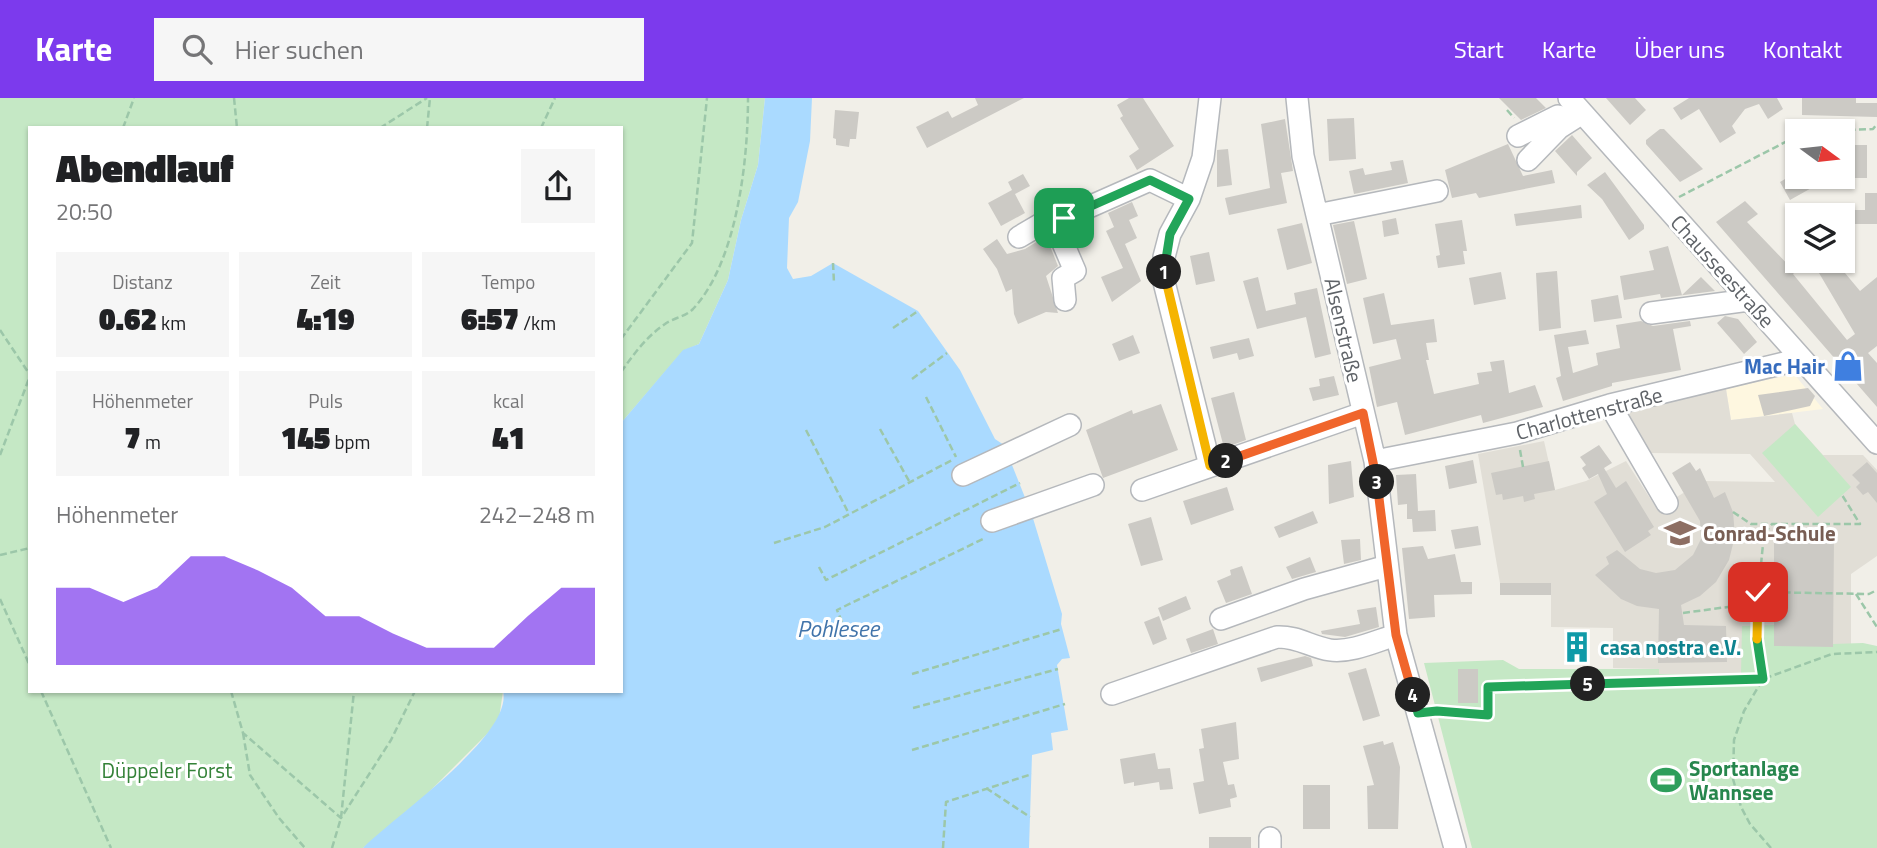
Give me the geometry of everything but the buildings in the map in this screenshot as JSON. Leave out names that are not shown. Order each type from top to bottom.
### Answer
[{"type":"street","points":[[1210,98],[1203,158],[1190,195],[1170,234],[1164,257],[1164,282],[1210,466]]},
{"type":"street","name":"Alsenstraße","points":[[1297,98],[1303,156],[1375,461],[1396,635],[1455,848]]},
{"type":"street","points":[[1518,136],[1541,127],[1574,105]]},
{"type":"street","points":[[1528,160],[1559,128],[1574,105]]},
{"type":"street","name":"Chausseestraße","points":[[1574,105],[1877,443]]},
{"type":"street","points":[[1019,237],[1057,213],[1145,171],[1153,170],[1190,195]]},
{"type":"street","points":[[1065,300],[1063,278],[1075,271],[1057,229],[1064,218],[1150,180],[1190,195]]},
{"type":"street","points":[[1317,215],[1437,191]]},
{"type":"street","points":[[1651,313],[1749,300]]},
{"type":"street","name":"Charlottenstraße","points":[[1375,461],[1517,433],[1610,405],[1801,359]]},
{"type":"street","points":[[1610,405],[1667,503]]},
{"type":"street","points":[[1142,490],[1363,413]]},
{"type":"street","points":[[960,466],[1070,425]]},
{"type":"street","points":[[994,527],[1093,485]]},
{"type":"street","points":[[1221,619],[1304,589],[1387,566]]},
{"type":"street","points":[[1112,694],[1277,637],[1296,638],[1326,649],[1338,650],[1396,635]]},
{"type":"path","points":[[124,126],[134,98]]},
{"type":"path","points":[[234,98],[237,126]]},
{"type":"path","points":[[383,126],[428,98]]},
{"type":"path","points":[[427,126],[428,98]]},
{"type":"path","points":[[542,126],[555,98]]},
{"type":"path","points":[[623,336],[692,243],[707,98]]},
{"type":"path","points":[[623,369],[640,345],[666,323],[690,312],[709,290],[725,255],[731,229],[742,166],[748,98]]},
{"type":"path","points":[[1855,130],[1873,129],[1877,124]]},
{"type":"path","points":[[1664,204],[1785,142]]},
{"type":"path","points":[[833,263],[834,283]]},
{"type":"path","points":[[893,328],[918,311]]},
{"type":"path","points":[[0,330],[28,372]]},
{"type":"path","points":[[912,379],[947,353]]},
{"type":"path","points":[[0,455],[28,380]]},
{"type":"path","points":[[774,543],[825,527],[909,483],[960,466],[926,397]]},
{"type":"path","points":[[880,429],[909,483]]},
{"type":"path","points":[[806,430],[849,514]]},
{"type":"path","points":[[819,567],[826,580],[1020,483]]},
{"type":"path","points":[[1733,512],[1751,524],[1860,524],[1842,495]]},
{"type":"path","points":[[1771,848],[1750,824],[1741,807],[1732,760],[1744,711],[1763,679],[1755,626],[1764,534],[1772,524]]},
{"type":"path","points":[[842,622],[837,610],[994,527]]},
{"type":"path","points":[[0,555],[28,548]]},
{"type":"path","points":[[1683,614],[1735,606],[1758,592],[1869,594],[1877,590]]},
{"type":"path","points":[[1856,594],[1877,627]]},
{"type":"path","points":[[0,599],[28,662]]},
{"type":"path","points":[[912,674],[1062,629]]},
{"type":"path","points":[[1418,713],[1437,711],[1488,715],[1488,687],[1763,679],[1832,654],[1877,652]]},
{"type":"path","points":[[913,708],[1058,669]]},
{"type":"path","points":[[42,693],[111,848]]},
{"type":"path","points":[[232,693],[243,733],[250,775],[279,818],[305,848]]},
{"type":"path","points":[[332,848],[341,818],[354,693]]},
{"type":"path","points":[[341,818],[391,740],[414,693]]},
{"type":"path","points":[[912,750],[1065,704]]},
{"type":"path","points":[[243,733],[341,818]]},
{"type":"path","points":[[943,848],[946,802],[1032,774]]},
{"type":"path","points":[[986,788],[1030,817]]},
{"type":"shaded area","points":[[1794,374],[1823,409],[1731,420],[1726,389]]},
{"type":"shaded area","name":"Conrad-Schule","points":[[1726,389],[1731,420],[1792,413],[1795,424],[1823,455],[1863,455],[1877,470],[1877,556],[1851,574],[1851,644],[1774,646],[1774,626],[1742,626],[1742,674],[1658,674],[1658,669],[1613,668],[1613,628],[1551,627],[1551,583],[1500,583],[1478,454],[1544,441],[1555,490],[1586,481],[1626,461],[1657,509],[1703,481],[1775,482],[1750,454],[1649,453],[1625,411]]},
{"type":"green space","name":"Düppeler Forst","points":[[0,98],[765,98],[758,165],[741,220],[728,280],[699,344],[683,351],[623,421],[623,126],[28,126],[28,693],[503,693],[499,719],[487,734],[424,797],[363,848],[0,848]]},
{"type":"green space","points":[[1795,424],[1851,487],[1818,517],[1762,453]]},
{"type":"green space","name":"Sportanlage Wannsee","points":[[1774,625],[1774,646],[1863,643],[1877,646],[1877,848],[1472,848],[1424,663],[1503,660],[1519,669],[1659,669],[1659,674],[1741,674],[1742,626]]},
{"type":"water","name":"Pohlesee","points":[[765,98],[812,98],[810,141],[798,202],[789,218],[787,268],[793,279],[811,276],[833,263],[918,311],[960,370],[995,439],[1004,445],[1032,515],[1062,614],[1061,624],[1070,658],[1062,659],[1057,665],[1068,730],[1051,733],[1053,750],[1032,755],[1029,848],[363,848],[471,752],[490,730],[501,709],[503,693],[623,693],[623,421],[683,350],[699,344],[728,280],[741,220],[758,165]]},
{"type":"place","name":"Mac Hair","points":[[1848,366]]},
{"type":"place","name":"Conrad-Schule","points":[[1680,533]]},
{"type":"place","name":"casa nostra e.V.","points":[[1577,647]]},
{"type":"place","name":"Sportanlage Wannsee","points":[[1666,780]]},
{"type":"route","points":[[1064,218],[1150,180],[1189,199],[1170,234],[1164,257],[1164,282],[1210,466],[1363,413],[1375,461],[1396,635],[1418,713],[1437,711],[1488,715],[1488,687],[1763,679],[1755,626],[1758,592]]}]
